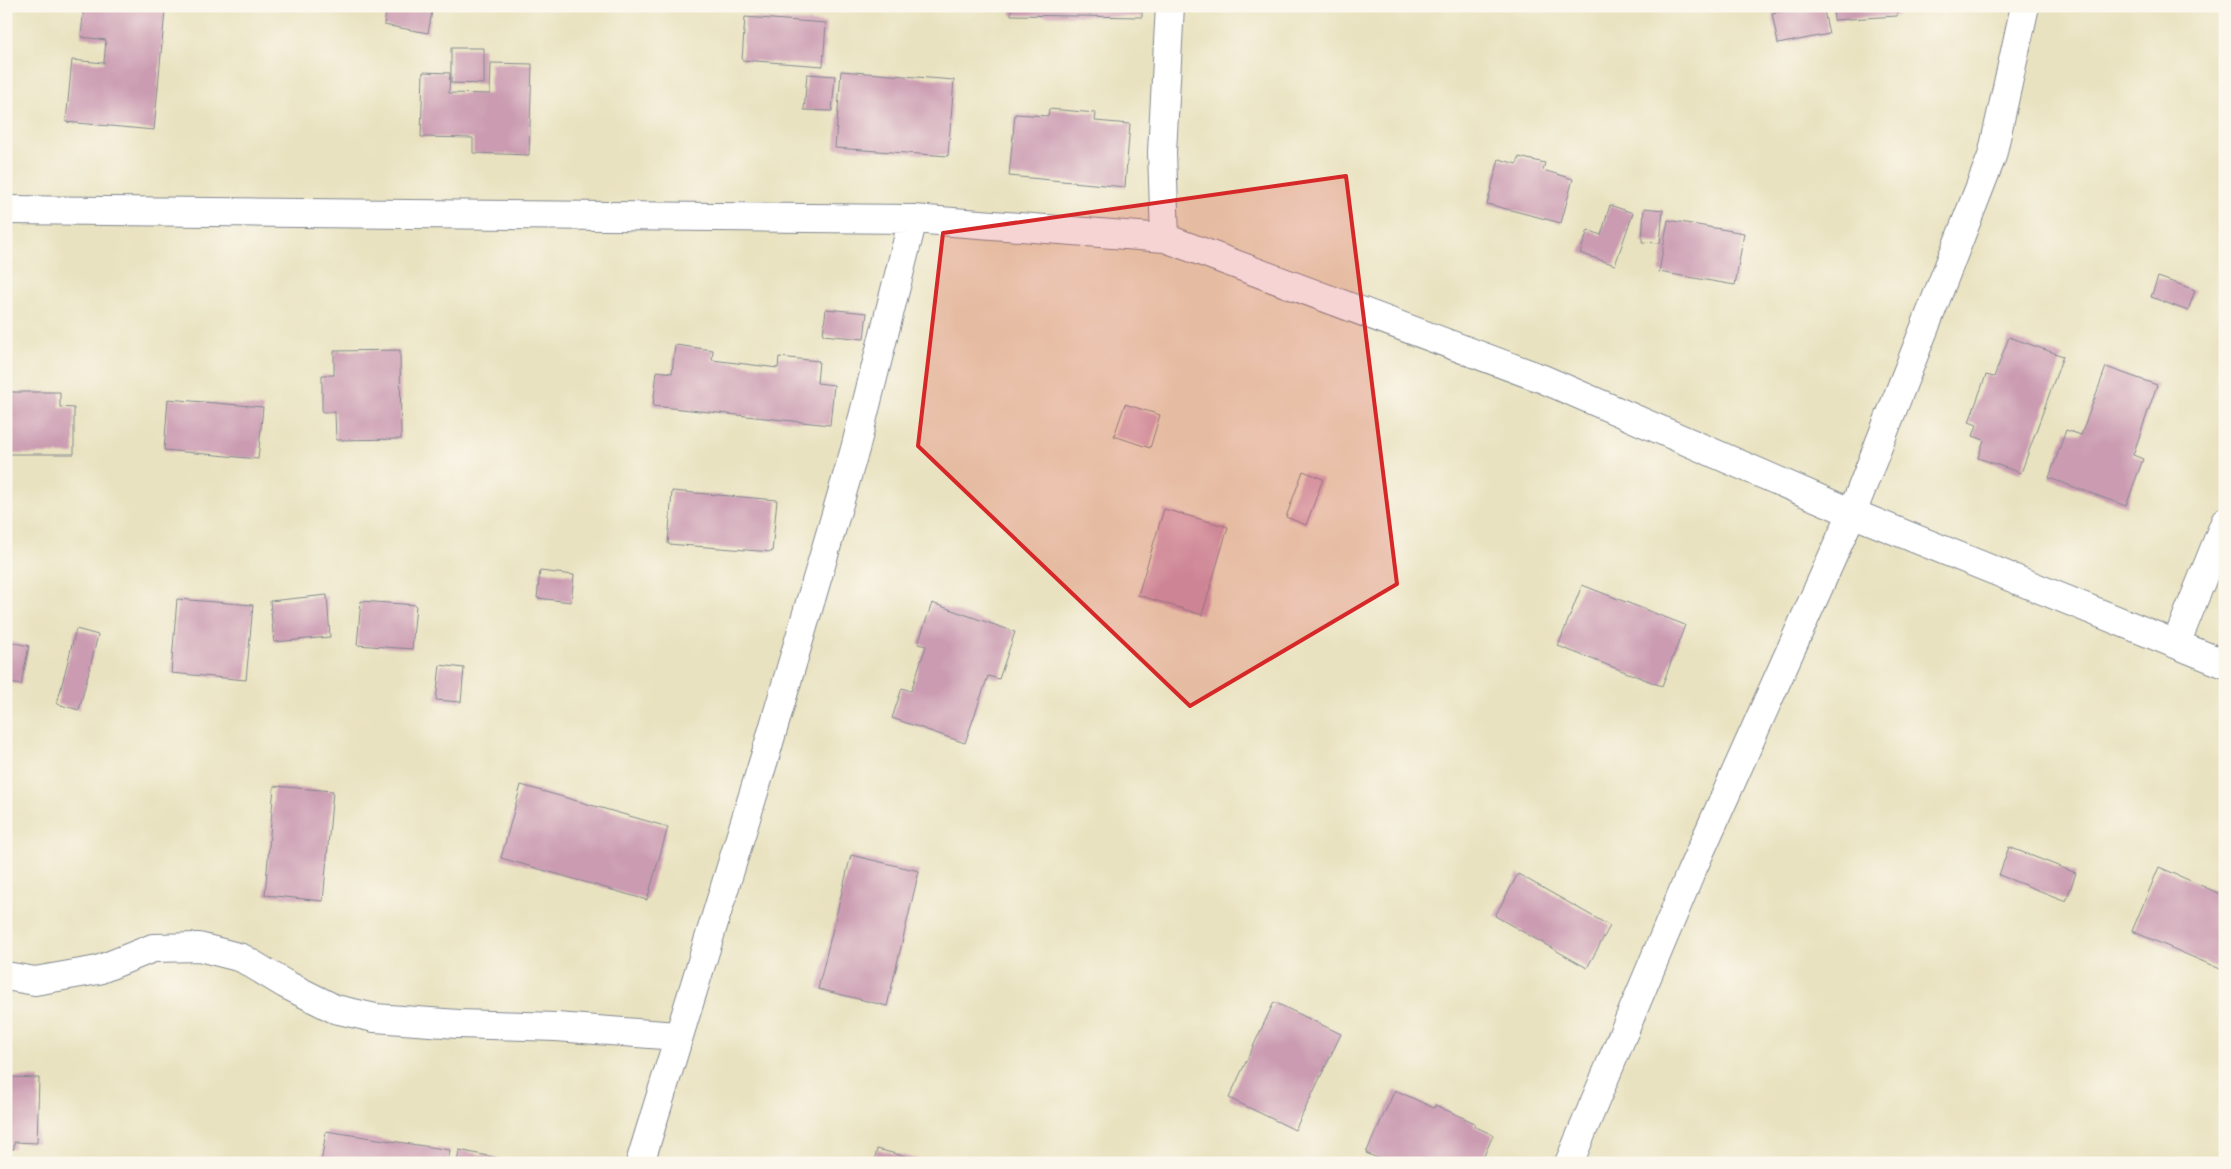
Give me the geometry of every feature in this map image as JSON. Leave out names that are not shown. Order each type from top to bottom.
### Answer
[{"type":"street","points":[[1164,238],[1162,152],[1170,6]]},
{"type":"street","points":[[1569,1163],[1691,872],[1852,513],[1992,156],[2026,6]]},
{"type":"street","points":[[6,210],[913,219],[1164,238],[1543,379],[1852,513],[2225,664]]},
{"type":"street","points":[[640,1163],[677,1036],[766,753],[855,449],[913,219]]},
{"type":"street","points":[[2176,644],[2225,522]]},
{"type":"street","points":[[6,976],[35,981],[98,970],[153,948],[199,947],[242,958],[285,984],[335,1009],[375,1018],[458,1024],[556,1027],[677,1036]]},
{"type":"highlighted area","points":[[1346,176],[1397,584],[1190,706],[918,446],[943,233]]},
{"type":"building","points":[[84,6],[116,6],[165,11],[154,130],[66,122],[72,60],[104,63],[106,40],[81,37]]},
{"type":"building","points":[[387,6],[433,6],[428,33],[384,25]]},
{"type":"building","points":[[1011,6],[1142,6],[1142,17],[1011,15]]},
{"type":"building","points":[[1805,6],[1823,6],[1829,34],[1778,44],[1772,13]]},
{"type":"building","points":[[1833,6],[1897,6],[1897,16],[1834,20]]},
{"type":"building","points":[[745,17],[826,23],[823,66],[742,60]]},
{"type":"building","points":[[451,48],[484,48],[484,84],[451,83]]},
{"type":"building","points":[[491,63],[532,64],[529,155],[473,153],[473,138],[421,137],[423,72],[450,73],[449,93],[490,94]]},
{"type":"building","points":[[841,71],[954,80],[948,156],[835,148]]},
{"type":"building","points":[[807,74],[835,76],[832,111],[804,110]]},
{"type":"building","points":[[1049,109],[1096,113],[1095,121],[1130,124],[1125,187],[1009,176],[1015,114],[1048,116]]},
{"type":"building","points":[[1519,157],[1545,163],[1543,170],[1573,179],[1561,223],[1487,204],[1499,159],[1517,164]]},
{"type":"building","points":[[1610,205],[1633,213],[1615,265],[1580,253],[1588,230],[1601,235]]},
{"type":"building","points":[[1644,208],[1663,210],[1660,243],[1642,242]]},
{"type":"building","points":[[1668,220],[1744,233],[1735,285],[1659,272]]},
{"type":"building","points":[[2158,277],[2195,290],[2188,311],[2151,297]]},
{"type":"building","points":[[826,309],[867,313],[864,339],[823,335]]},
{"type":"building","points":[[2009,337],[2063,356],[2021,473],[1978,458],[1984,440],[1973,436],[1977,425],[1969,422],[1986,375],[1994,377]]},
{"type":"building","points":[[675,345],[713,350],[712,360],[778,368],[779,357],[819,361],[817,383],[834,385],[830,425],[653,406],[657,371],[672,373]]},
{"type":"building","points":[[400,350],[401,439],[336,440],[335,412],[322,412],[322,375],[334,375],[334,351]]},
{"type":"building","points":[[2106,367],[2157,385],[2133,455],[2143,459],[2126,506],[2049,478],[2066,430],[2081,435]]},
{"type":"building","points":[[6,392],[60,392],[60,407],[74,408],[74,454],[6,454]]},
{"type":"building","points":[[168,399],[263,407],[258,459],[164,450]]},
{"type":"building","points":[[1125,404],[1160,415],[1150,448],[1114,436]]},
{"type":"building","points":[[1303,471],[1323,479],[1306,525],[1286,517]]},
{"type":"building","points":[[672,491],[777,500],[772,552],[668,544]]},
{"type":"building","points":[[1164,509],[1228,527],[1202,615],[1138,595]]},
{"type":"building","points":[[540,571],[574,575],[571,602],[537,598]]},
{"type":"building","points":[[1582,585],[1685,625],[1662,686],[1558,646]]},
{"type":"building","points":[[327,595],[330,637],[274,642],[270,601]]},
{"type":"building","points":[[177,599],[253,605],[246,680],[171,673]]},
{"type":"building","points":[[361,601],[416,605],[412,649],[357,645]]},
{"type":"building","points":[[932,603],[1015,632],[999,679],[988,676],[965,743],[892,718],[902,688],[911,691],[926,646],[918,644]]},
{"type":"building","points":[[76,629],[98,635],[79,710],[57,704]]},
{"type":"building","points":[[6,641],[29,646],[21,685],[6,682]]},
{"type":"building","points":[[440,665],[464,668],[461,702],[436,700]]},
{"type":"building","points":[[521,785],[668,827],[647,900],[501,858]]},
{"type":"building","points":[[274,786],[333,791],[323,901],[265,895]]},
{"type":"building","points":[[2009,847],[2076,873],[2066,901],[1999,875]]},
{"type":"building","points":[[851,855],[919,871],[887,1006],[818,989]]},
{"type":"building","points":[[2159,867],[2225,896],[2225,971],[2132,931]]},
{"type":"building","points":[[1518,874],[1610,926],[1587,968],[1495,916]]},
{"type":"building","points":[[1274,1002],[1341,1034],[1295,1130],[1229,1098]]},
{"type":"building","points":[[6,1077],[39,1078],[37,1143],[14,1142],[14,1149],[6,1149]]},
{"type":"building","points":[[1395,1090],[1434,1108],[1435,1105],[1475,1123],[1474,1126],[1493,1135],[1481,1163],[1388,1163],[1366,1153]]},
{"type":"building","points":[[326,1131],[450,1150],[448,1163],[321,1163]]},
{"type":"building","points":[[877,1149],[927,1162],[927,1163],[874,1163]]},
{"type":"building","points":[[459,1150],[497,1158],[497,1163],[457,1163]]}]
